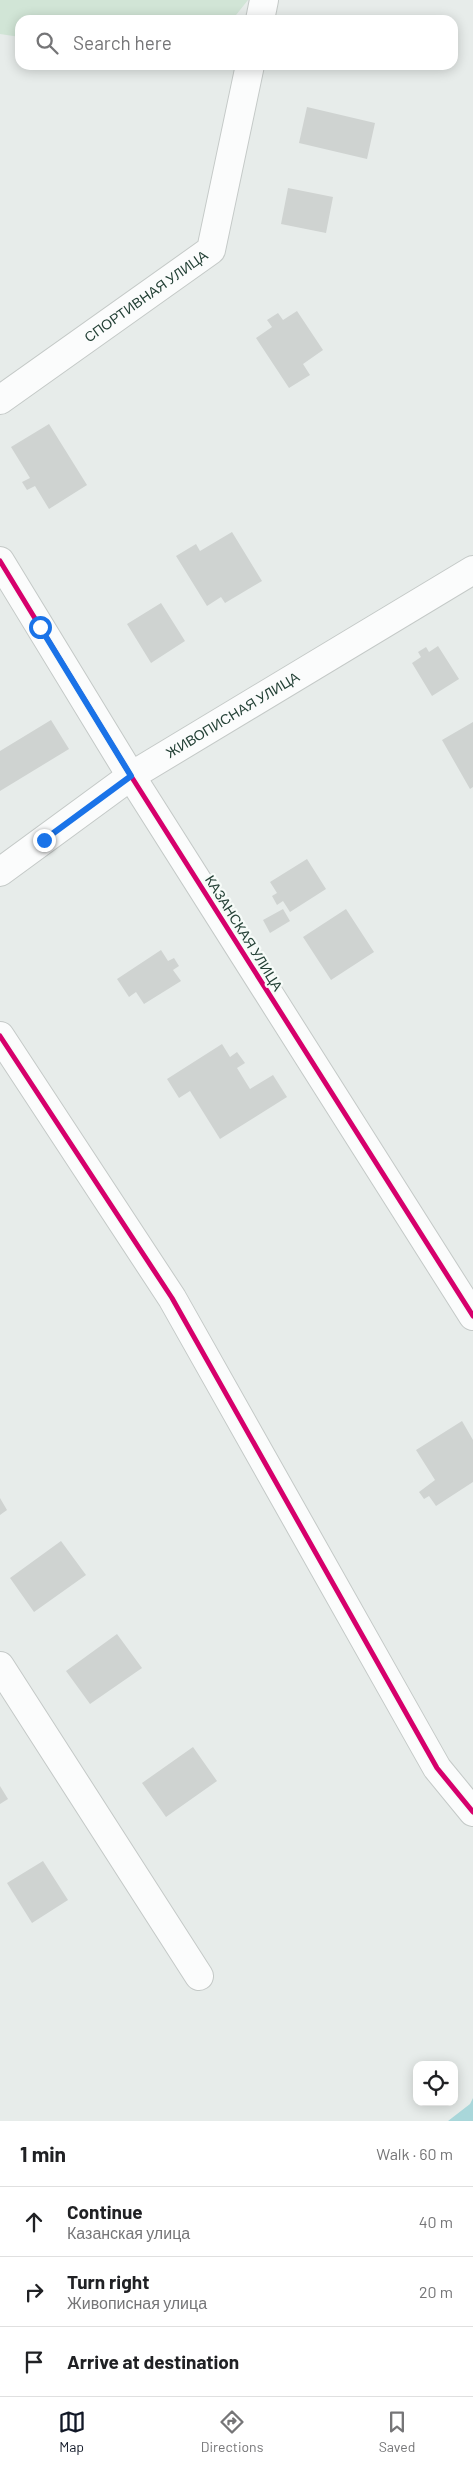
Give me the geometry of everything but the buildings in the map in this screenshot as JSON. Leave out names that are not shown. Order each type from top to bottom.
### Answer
[{"type":"street","points":[[261,15],[264,0]]},
{"type":"street","name":"СПОРТИВНАЯ УЛИЦА","points":[[0,400],[211,250],[249,70]]},
{"type":"street","name":"КАЗАНСКАЯ УЛИЦА","points":[[0,561],[131,776],[473,1316]]},
{"type":"street","name":"ЖИВОПИСНАЯ УЛИЦА","points":[[0,872],[131,776],[473,570]]},
{"type":"street","points":[[0,1036],[172,1298],[437,1768],[473,1812]]},
{"type":"street","points":[[0,1666],[199,1976]]},
{"type":"green space","points":[[0,0],[248,0],[236,15],[15,15],[15,36],[0,34]]},
{"type":"water","points":[[473,2098],[473,2121],[448,2121],[470,2104]]},
{"type":"cycle path","points":[[0,561],[131,776],[473,1316]]},
{"type":"cycle path","points":[[0,1036],[172,1298],[437,1768],[473,1812]]},
{"type":"route","points":[[40,627],[131,776],[44,840]]}]
